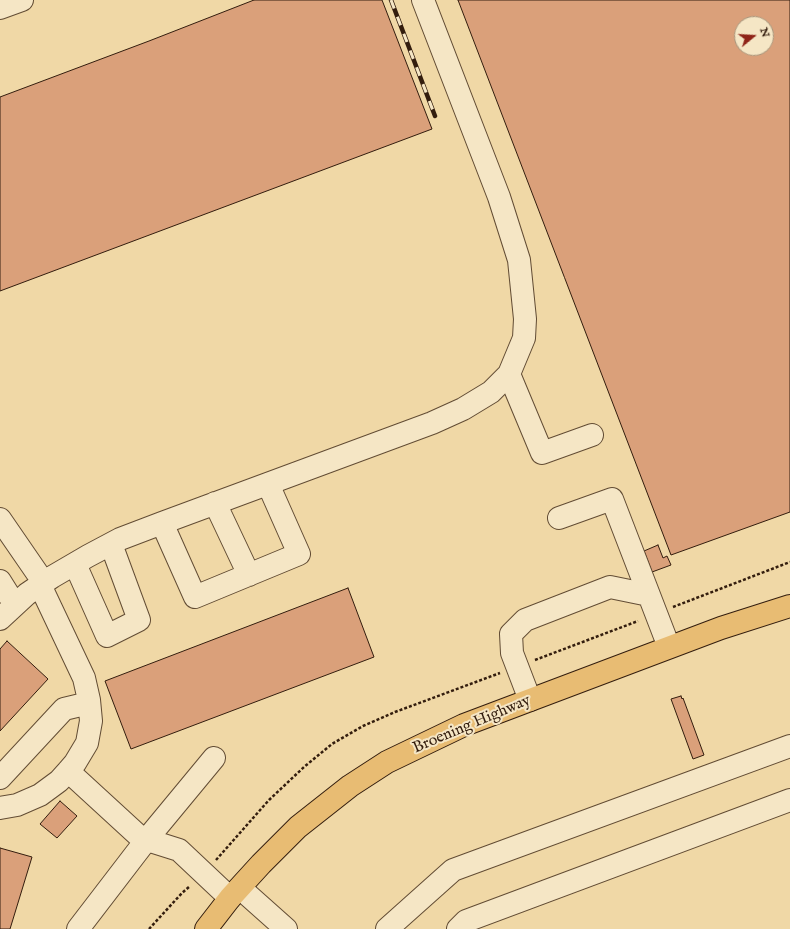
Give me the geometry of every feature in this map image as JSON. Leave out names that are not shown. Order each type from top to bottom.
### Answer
[{"type":"main road","name":"Broening Highway","points":[[206,929],[261,864],[298,827],[350,786],[387,762],[464,726],[530,700],[721,628],[790,606]]},
{"type":"lane","points":[[0,8],[22,0]]},
{"type":"lane","points":[[0,581],[8,612],[27,594],[42,584],[120,539],[432,423],[463,409],[491,392],[509,374],[524,338],[525,319],[519,260],[499,197],[423,0]]},
{"type":"lane","points":[[509,374],[542,453],[592,435]]},
{"type":"lane","points":[[162,523],[195,597],[249,576],[299,554],[268,484]]},
{"type":"lane","points":[[559,518],[612,499],[669,648]]},
{"type":"lane","points":[[215,503],[249,576]]},
{"type":"lane","points":[[0,519],[42,584],[84,678],[89,703],[90,721],[87,743],[75,763],[59,781],[40,795],[17,805],[0,808]]},
{"type":"lane","points":[[75,564],[107,636],[139,620],[112,544]]},
{"type":"lane","points":[[530,700],[512,653],[511,634],[525,620],[610,587],[649,595]]},
{"type":"lane","points":[[0,778],[64,709],[89,703]]},
{"type":"lane","points":[[387,929],[453,870],[790,746]]},
{"type":"lane","points":[[78,929],[147,839],[214,758]]},
{"type":"lane","points":[[68,771],[141,838],[179,850],[235,893],[286,929]]},
{"type":"lane","points":[[458,929],[466,921],[790,800]]},
{"type":"building","points":[[254,0],[382,0],[432,129],[0,291],[0,97]]},
{"type":"building","points":[[458,0],[790,0],[790,512],[671,555]]},
{"type":"building","points":[[658,545],[663,558],[667,556],[671,565],[652,572],[644,551]]},
{"type":"building","points":[[348,588],[374,657],[131,749],[105,681]]},
{"type":"building","points":[[7,641],[48,679],[0,731],[0,649]]},
{"type":"building","points":[[681,696],[704,755],[693,759],[671,699]]},
{"type":"building","points":[[60,801],[77,816],[57,838],[40,824]]},
{"type":"building","points":[[0,848],[32,857],[10,929],[0,929]]},
{"type":"railway","points":[[391,0],[435,116]]}]
